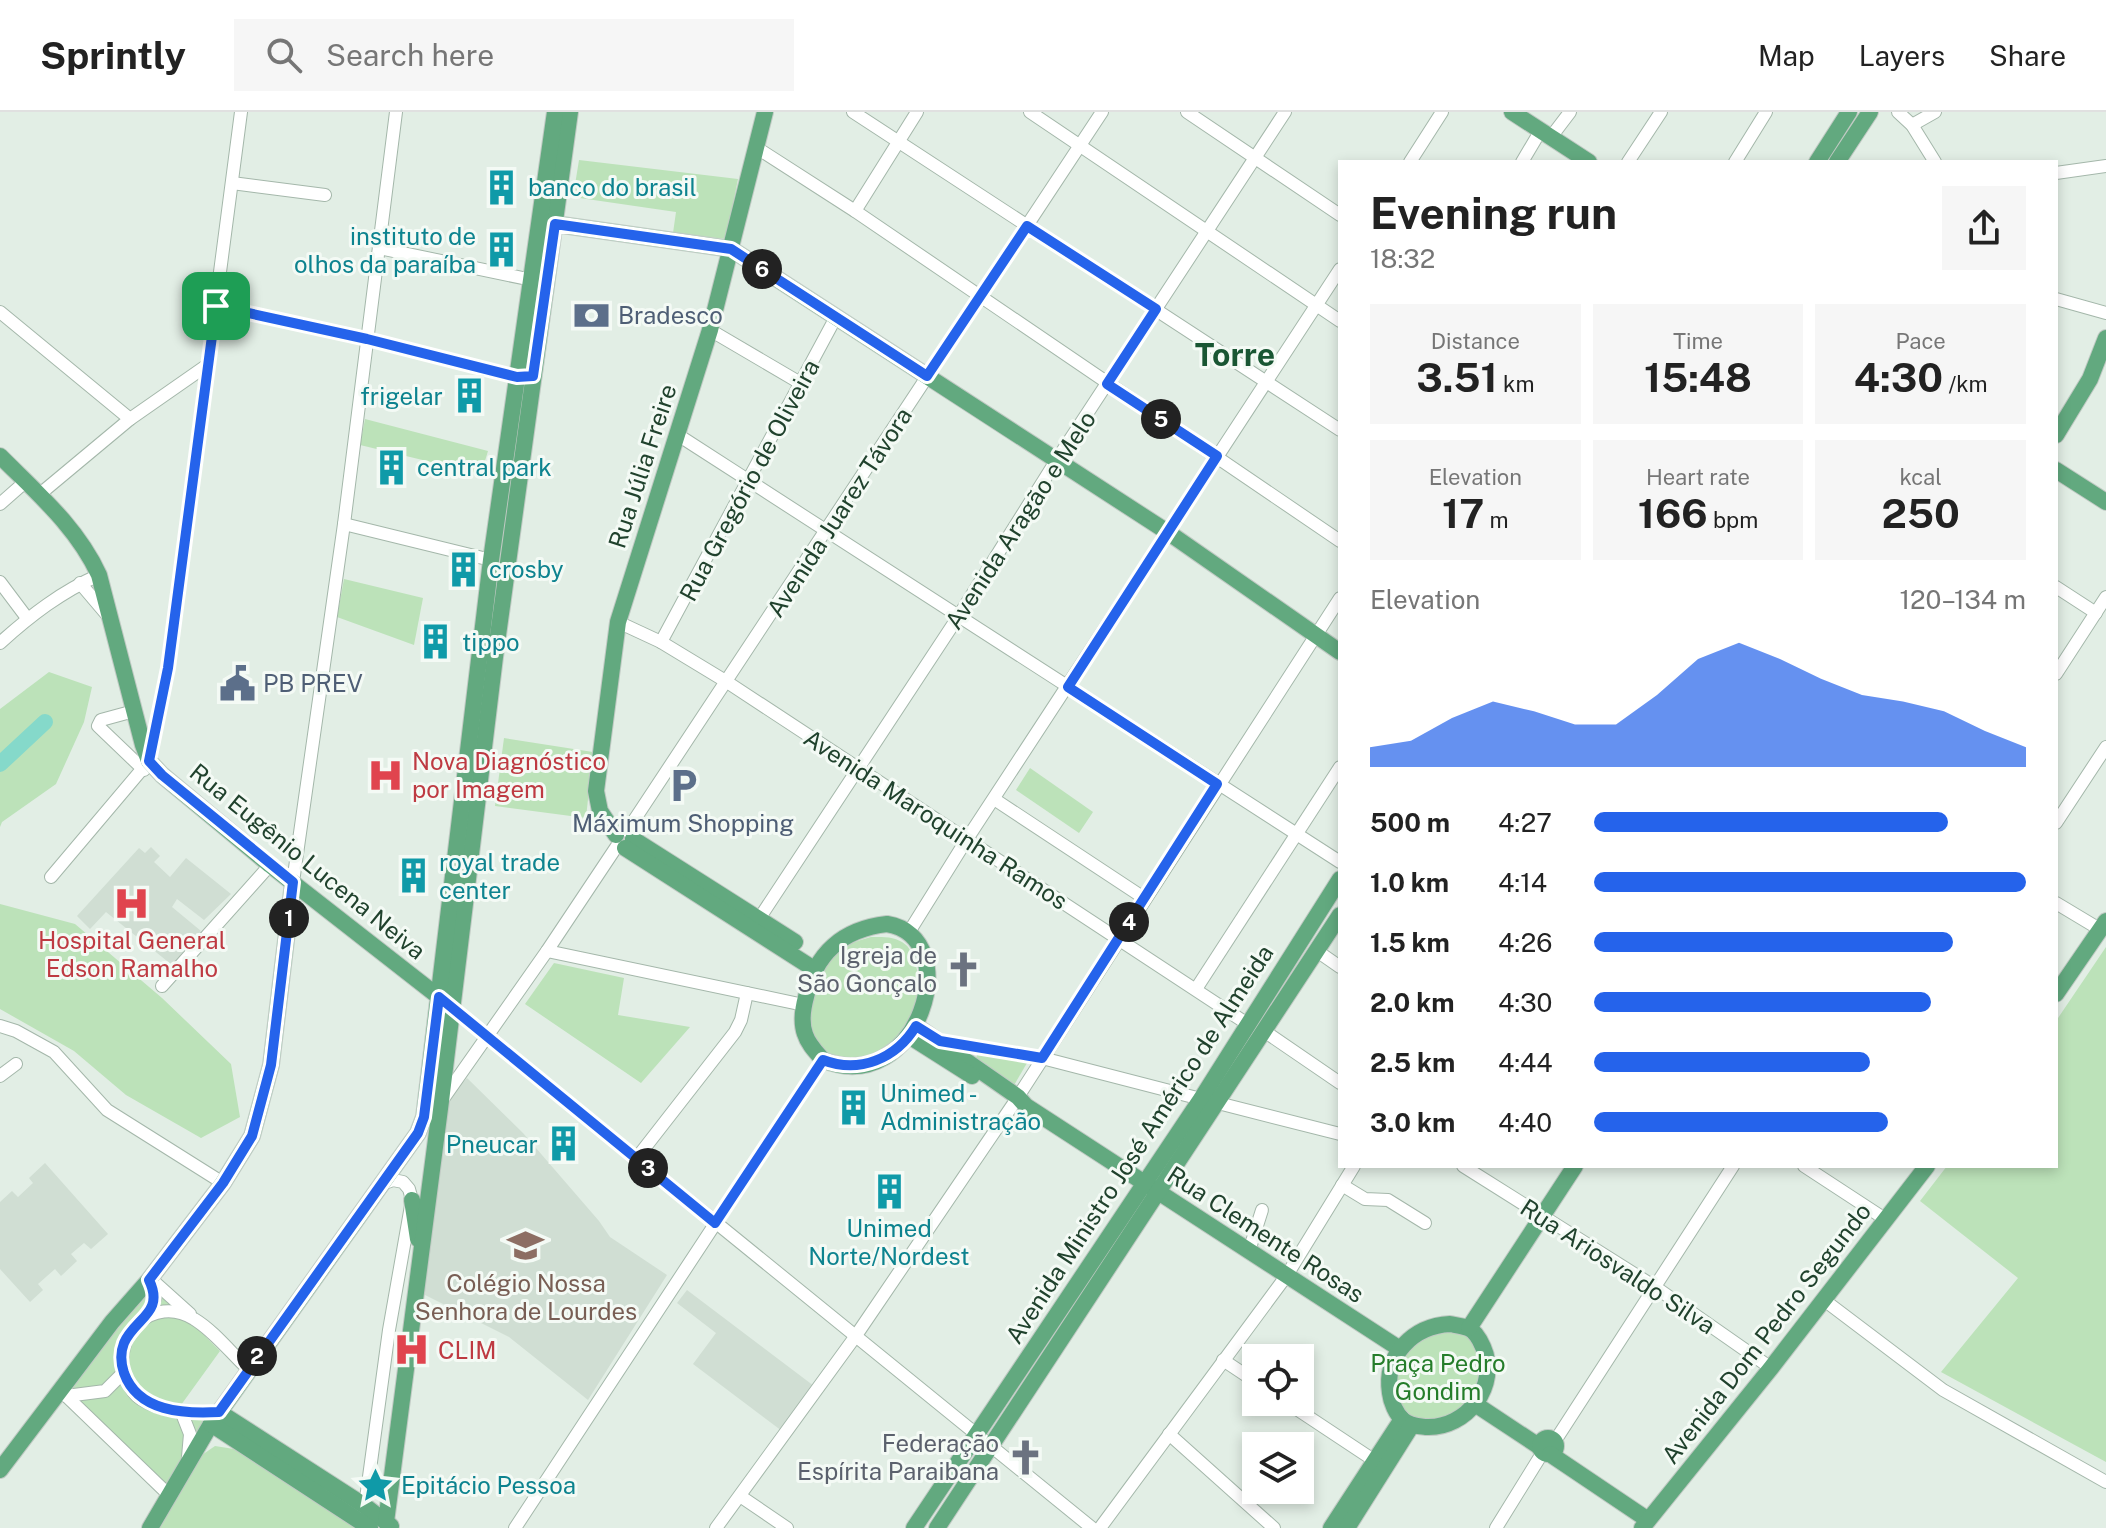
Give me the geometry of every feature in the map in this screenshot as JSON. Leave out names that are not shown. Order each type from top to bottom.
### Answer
[{"type":"main road","points":[[383,1526],[441,1101],[495,657],[525,376],[532,280],[555,112]]},
{"type":"main road","points":[[150,1528],[215,1418],[418,1133],[424,1117],[491,560],[555,224],[570,112]]},
{"type":"main road","name":"Rua Júlia Freire","points":[[624,840],[600,811],[596,791],[618,622],[710,330],[765,112]]},
{"type":"main road","points":[[1512,112],[1586,160]]},
{"type":"main road","points":[[1818,160],[1849,112]]},
{"type":"main road","points":[[1838,160],[1870,112]]},
{"type":"main road","points":[[555,224],[731,249],[1169,533],[1338,651]]},
{"type":"main road","points":[[2058,432],[2090,379],[2106,338]]},
{"type":"main road","points":[[0,456],[40,494],[81,542],[99,575],[146,765]]},
{"type":"main road","points":[[2058,471],[2106,502]]},
{"type":"main road","name":"Rua Eugênio Lucena Neiva","points":[[146,765],[439,997]]},
{"type":"main road","points":[[624,840],[817,964]]},
{"type":"main road","points":[[0,1470],[63,1393],[115,1319],[150,1280],[246,1154],[271,1065],[293,882]]},
{"type":"main road","name":"Avenida Ministro José Américo de Almeida","points":[[984,1440],[1158,1194],[1218,1103],[1256,1028],[1338,883]]},
{"type":"main road","name":"Avenida Ministro José Américo de Almeida","points":[[984,1440],[1143,1183],[1201,1099],[1317,951],[1338,918]]},
{"type":"main road","points":[[887,924],[909,932],[924,953],[926,965],[924,1003],[913,1031],[892,1053],[870,1064],[850,1067],[823,1060],[804,1033],[804,1005],[817,964],[857,930],[887,924]]},
{"type":"main road","points":[[2058,991],[2103,926]]},
{"type":"main road","name":"Rua Clemente Rosas","points":[[913,1031],[940,1041],[1019,1102]]},
{"type":"main road","name":"Rua Clemente Rosas","points":[[913,1031],[1158,1194],[1400,1349]]},
{"type":"main road","points":[[1469,1328],[1574,1168]]},
{"type":"main road","name":"Avenida Dom Pedro Segundo","points":[[1648,1520],[1771,1368],[1925,1168]]},
{"type":"main road","points":[[412,1200],[421,1256]]},
{"type":"main road","points":[[1450,1324],[1469,1328],[1482,1343],[1488,1363],[1477,1401],[1467,1414],[1449,1424],[1431,1427],[1407,1422],[1391,1402],[1389,1384],[1391,1365],[1400,1349],[1413,1335],[1432,1326],[1450,1324]]},
{"type":"main road","points":[[1477,1401],[1548,1445],[1648,1520]]},
{"type":"main road","points":[[215,1418],[365,1506],[383,1526]]},
{"type":"main road","points":[[215,1418],[383,1526]]},
{"type":"main road","points":[[1331,1528],[1375,1461],[1407,1422]]},
{"type":"main road","points":[[1347,1528],[1407,1422]]},
{"type":"main road","points":[[942,1526],[984,1440]]},
{"type":"main road","points":[[914,1528],[984,1440]]},
{"type":"street","points":[[51,877],[146,765],[168,668],[241,112]]},
{"type":"street","points":[[293,882],[344,524],[396,112]]},
{"type":"street","points":[[853,112],[1338,429]]},
{"type":"street","points":[[855,211],[917,112]]},
{"type":"street","points":[[1030,112],[1338,320]]},
{"type":"street","name":"Avenida Juarez Távora","points":[[441,1101],[624,840],[1102,112]]},
{"type":"street","points":[[1187,112],[1338,214]]},
{"type":"street","name":"Avenida Aragão e Melo","points":[[756,923],[1285,112]]},
{"type":"street","points":[[1411,160],[1442,112]]},
{"type":"street","points":[[1524,160],[1570,112]]},
{"type":"street","points":[[1629,160],[1661,112]]},
{"type":"street","points":[[1736,160],[1766,112]]},
{"type":"street","points":[[1898,112],[1912,125],[1934,160]]},
{"type":"street","points":[[1912,125],[1935,112]]},
{"type":"street","points":[[757,148],[855,211],[1338,540]]},
{"type":"street","points":[[2058,173],[2106,166]]},
{"type":"street","points":[[232,183],[325,195]]},
{"type":"street","points":[[379,248],[532,280]]},
{"type":"street","points":[[909,932],[1338,272]]},
{"type":"street","points":[[2058,300],[2106,313]]},
{"type":"street","points":[[216,306],[525,376]]},
{"type":"street","points":[[0,313],[130,419]]},
{"type":"street","name":"Rua Gregório de Oliveira","points":[[661,642],[836,317]]},
{"type":"street","points":[[710,330],[802,384]]},
{"type":"street","points":[[40,494],[130,419],[206,366]]},
{"type":"street","points":[[678,435],[1338,861]]},
{"type":"street","points":[[0,504],[25,482]]},
{"type":"street","points":[[344,524],[491,560]]},
{"type":"street","points":[[0,643],[60,593],[99,575]]},
{"type":"street","points":[[0,582],[27,618]]},
{"type":"street","points":[[80,583],[110,619]]},
{"type":"street","points":[[2058,588],[2096,613]]},
{"type":"street","points":[[2058,671],[2106,597]]},
{"type":"street","points":[[716,1528],[855,1337],[1019,1102],[1042,1058],[1338,601]]},
{"type":"street","name":"Avenida Maroquinha Ramos","points":[[618,622],[661,642],[727,682],[1256,1028]]},
{"type":"street","points":[[134,711],[101,720],[99,730],[146,765]]},
{"type":"street","points":[[2058,820],[2106,747]]},
{"type":"street","points":[[1196,989],[1338,770]]},
{"type":"street","points":[[994,799],[1144,898]]},
{"type":"street","points":[[162,986],[270,865]]},
{"type":"street","points":[[2058,904],[2103,926]]},
{"type":"street","points":[[547,951],[804,1005]]},
{"type":"street","points":[[1317,951],[1338,966]]},
{"type":"street","points":[[636,1159],[735,1032],[747,993]]},
{"type":"street","points":[[439,997],[1092,1528]]},
{"type":"street","points":[[0,1026],[16,1031],[54,1052],[107,1110],[223,1183]]},
{"type":"street","points":[[1256,1028],[1338,1082]]},
{"type":"street","name":"Rua Clemente Rosas","points":[[940,1041],[1042,1058],[1201,1099]]},
{"type":"street","points":[[515,1528],[823,1060]]},
{"type":"street","points":[[0,1076],[16,1064]]},
{"type":"street","points":[[1218,1103],[1338,1133]]},
{"type":"street","points":[[1100,1528],[1287,1275],[1353,1168]]},
{"type":"street","name":"Rua Ariosvaldo Silva","points":[[1466,1168],[1655,1287],[1771,1368]]},
{"type":"street","points":[[1496,1528],[1548,1445],[1577,1410],[1581,1397],[1732,1168]]},
{"type":"street","points":[[1807,1168],[1885,1219]]},
{"type":"street","points":[[365,1506],[389,1330],[412,1200],[403,1182],[393,1180],[382,1184]]},
{"type":"street","points":[[1342,1185],[1365,1199],[1388,1200],[1425,1223]]},
{"type":"street","points":[[1249,1251],[1262,1210]]},
{"type":"street","points":[[150,1280],[248,1369]]},
{"type":"street","points":[[150,1280],[155,1299],[121,1354],[132,1391],[150,1403],[215,1418]]},
{"type":"street","points":[[1824,1300],[1943,1390],[2106,1482]]},
{"type":"street","points":[[135,1329],[163,1311],[193,1318]]},
{"type":"street","points":[[115,1319],[128,1318],[135,1329]]},
{"type":"street","points":[[1223,1360],[1242,1373]]},
{"type":"street","points":[[63,1393],[105,1391],[124,1372]]},
{"type":"street","points":[[63,1393],[169,1495]]},
{"type":"street","points":[[181,1411],[191,1439],[186,1464]]},
{"type":"street","points":[[1307,1416],[1375,1461]]},
{"type":"street","points":[[1169,1434],[1274,1528]]},
{"type":"street","points":[[740,1496],[787,1528]]},
{"type":"shaded area","name":"Hospital General Edson Ramalho","points":[[151,847],[160,856],[154,862],[170,877],[186,858],[231,894],[204,920],[177,899],[172,907],[201,931],[172,965],[106,912],[90,929],[77,916],[139,848],[145,853]]},
{"type":"shaded area","name":"Colégio Nossa Senhora de Lourdes","points":[[467,1078],[523,1133],[610,1237],[667,1275],[588,1400],[509,1337],[421,1293],[447,1105]]},
{"type":"shaded area","points":[[45,1163],[108,1234],[91,1249],[84,1243],[71,1254],[77,1261],[61,1276],[55,1269],[38,1284],[43,1290],[30,1302],[0,1269],[0,1202],[12,1191],[18,1197],[33,1183],[29,1178]]},
{"type":"shaded area","points":[[687,1290],[814,1386],[782,1431],[693,1364],[716,1333],[677,1303]]},
{"type":"green space","points":[[579,160],[738,179],[726,239],[673,233],[676,212],[573,197]]},
{"type":"green space","points":[[365,419],[488,451],[481,474],[360,445]]},
{"type":"green space","points":[[344,579],[423,598],[414,645],[337,617]]},
{"type":"green space","points":[[49,672],[92,687],[84,722],[56,784],[2,822],[0,827],[0,709]]},
{"type":"green space","points":[[504,738],[593,752],[586,818],[495,806]]},
{"type":"green space","points":[[1030,768],[1093,812],[1079,833],[1016,790]]},
{"type":"green space","points":[[0,904],[75,924],[162,998],[231,1064],[240,1117],[201,1138],[126,1095],[74,1051],[0,1009]]},
{"type":"green space","points":[[871,937],[898,940],[910,950],[918,977],[918,995],[912,1013],[904,1030],[877,1055],[860,1061],[829,1057],[817,1047],[811,1022],[818,980],[829,959],[838,950]]},
{"type":"green space","points":[[2106,947],[2106,1462],[1941,1372],[2018,1278],[1920,1201],[1945,1168],[2058,1168],[2058,1018]]},
{"type":"green space","points":[[554,963],[624,978],[618,1015],[690,1027],[641,1083],[525,1004]]},
{"type":"green space","points":[[978,1052],[1027,1063],[1013,1087],[976,1058]]},
{"type":"green space","points":[[149,1280],[220,1351],[181,1405],[209,1417],[168,1486],[60,1390]]},
{"type":"green space","name":"Praça Pedro Gondim","points":[[1449,1327],[1468,1336],[1480,1358],[1481,1371],[1475,1392],[1449,1421],[1417,1420],[1408,1414],[1398,1394],[1401,1359],[1414,1343]]},
{"type":"green space","points":[[215,1446],[234,1449],[356,1528],[157,1528],[199,1457]]},
{"type":"waterway","points":[[0,764],[45,722]]},
{"type":"place","name":"banco do brasil","points":[[502,187]]},
{"type":"place","name":"instituto de olhos da paraíba","points":[[502,250]]},
{"type":"place","name":"Bradesco","points":[[592,315]]},
{"type":"place","name":"frigelar","points":[[469,396]]},
{"type":"place","name":"central park","points":[[391,467]]},
{"type":"place","name":"crosby","points":[[463,569]]},
{"type":"place","name":"tippo","points":[[436,642]]},
{"type":"place","name":"PB PREV","points":[[237,683]]},
{"type":"place","name":"Nova Diagnóstico por Imagem","points":[[386,775]]},
{"type":"place","name":"Máximum Shopping","points":[[683,786]]},
{"type":"place","name":"royal trade center","points":[[413,876]]},
{"type":"place","name":"Hospital General Edson Ramalho","points":[[132,903]]},
{"type":"place","name":"Igreja de São Gonçalo","points":[[963,969]]},
{"type":"place","name":"Unimed - Administração","points":[[854,1107]]},
{"type":"place","name":"Pneucar","points":[[564,1144]]},
{"type":"place","name":"Unimed Norte/Nordest","points":[[889,1191]]},
{"type":"place","name":"Colégio Nossa Senhora de Lourdes","points":[[526,1246]]},
{"type":"place","name":"CLIM","points":[[412,1350]]},
{"type":"place","name":"Federação Espírita Paraibana","points":[[1025,1457]]},
{"type":"place","name":"Epitácio Pessoa","points":[[375,1485]]},
{"type":"district","name":"Torre","points":[[1235,354]]},
{"type":"route","points":[[555,224],[731,249],[927,376],[1027,226],[1156,309],[1107,384],[1217,456],[1068,687],[1217,784],[1042,1058],[940,1041],[916,1026],[892,1053],[870,1064],[837,1066],[823,1060],[715,1223],[439,997],[424,1117],[418,1133],[219,1412],[181,1411],[150,1403],[132,1391],[124,1372],[122,1346],[155,1299],[149,1280],[242,1155],[252,1136],[266,1092],[293,882],[149,761],[168,668],[216,306],[367,339],[517,377],[533,376],[555,224]]}]
